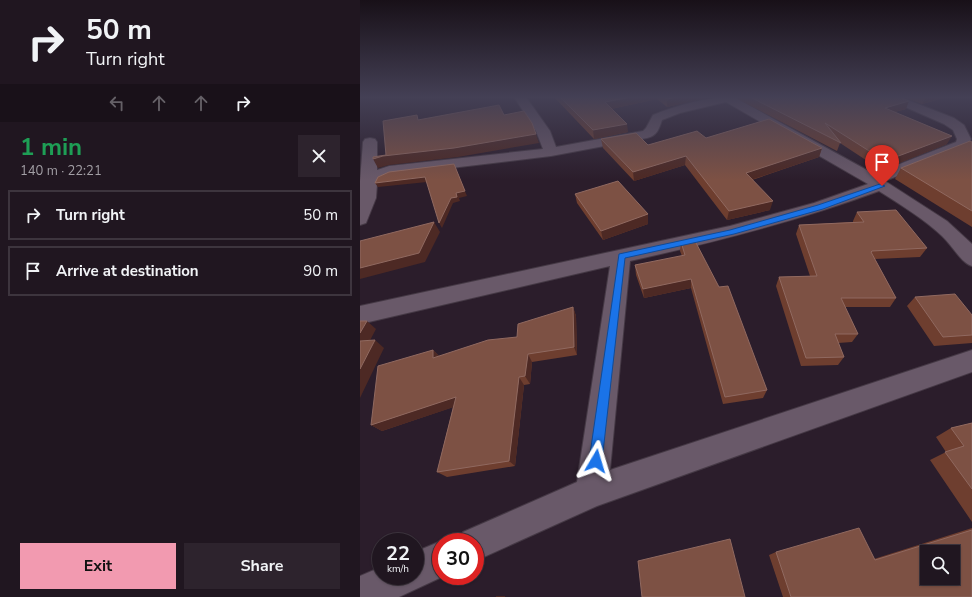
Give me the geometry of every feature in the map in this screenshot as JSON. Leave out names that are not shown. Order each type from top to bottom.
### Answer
[{"type":"street","points":[[539,125],[543,130],[551,152]]},
{"type":"street","points":[[364,185],[374,177],[389,171],[551,152],[647,134],[652,130],[654,125]]},
{"type":"street","points":[[775,125],[877,183],[943,226],[965,248],[972,259]]},
{"type":"street","points":[[360,315],[731,232],[820,207],[962,145],[964,139],[959,128],[955,125]]},
{"type":"street","points":[[360,219],[368,198],[364,185],[370,142]]},
{"type":"street","points":[[592,492],[622,256]]},
{"type":"street","points":[[484,540],[592,492],[972,361]]},
{"type":"street","points":[[360,595],[383,585]]},
{"type":"building","points":[[383,125],[533,125],[536,134],[454,148],[383,156],[373,159],[373,157],[386,155]]},
{"type":"building","points":[[588,125],[622,125],[593,130]]},
{"type":"building","points":[[750,125],[780,125],[822,148],[746,173],[773,201],[729,211],[686,156],[633,172],[601,139],[636,133],[648,145],[697,131],[706,138]]},
{"type":"building","points":[[805,125],[826,125],[841,143]]},
{"type":"building","points":[[828,125],[925,125],[952,136],[885,161]]},
{"type":"building","points":[[970,141],[972,142],[972,211],[901,168]]},
{"type":"building","points":[[454,164],[465,191],[456,193],[457,197],[451,198],[439,223],[425,177],[375,183],[378,177],[389,172]]},
{"type":"building","points":[[618,181],[648,214],[601,231],[575,194]]},
{"type":"building","points":[[896,210],[927,248],[872,251],[871,252],[896,298],[841,298],[858,334],[835,334],[844,357],[806,358],[779,277],[817,276],[799,225],[864,222],[857,212]]},
{"type":"building","points":[[434,222],[419,253],[360,268],[360,241]]},
{"type":"building","points":[[694,239],[719,287],[728,286],[767,390],[725,397],[691,279],[643,289],[635,265],[685,255],[681,242]]},
{"type":"building","points":[[955,294],[972,315],[972,335],[943,337],[915,297]]},
{"type":"building","points":[[573,307],[574,347],[528,354],[525,376],[519,377],[509,461],[437,472],[456,397],[371,425],[378,366],[433,350],[433,358],[488,340],[517,337],[518,324]]},
{"type":"building","points":[[360,321],[367,321],[360,333]]},
{"type":"building","points":[[375,340],[360,369],[360,341]]},
{"type":"building","points":[[972,423],[972,489],[945,452],[964,446],[951,428]]},
{"type":"building","points":[[859,528],[875,560],[920,546],[920,585],[960,585],[960,545],[924,545],[972,530],[972,597],[791,597],[776,552]]},
{"type":"building","points":[[730,539],[745,597],[642,597],[638,561]]},
{"type":"route","points":[[596,461],[622,256],[731,232],[820,207],[882,186]]}]
